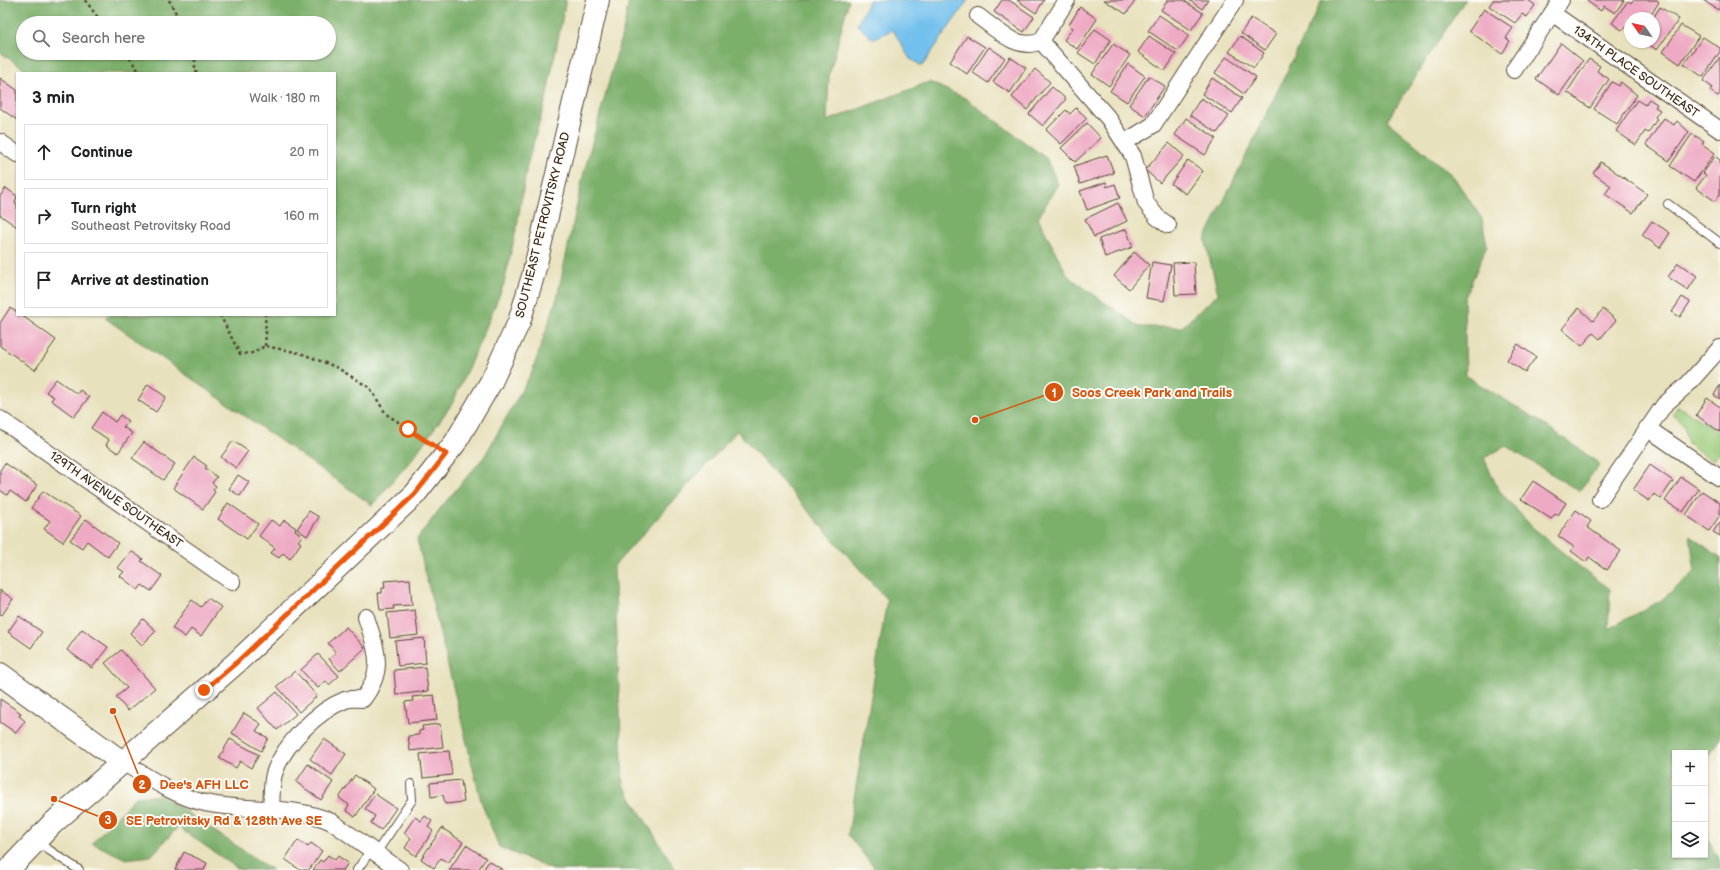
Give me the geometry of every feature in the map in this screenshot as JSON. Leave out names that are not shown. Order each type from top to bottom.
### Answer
[{"type":"main road","name":"SOUTHEAST PETROVITSKY ROAD","points":[[8,870],[52,824],[237,662],[415,494],[446,454],[491,382],[519,322],[533,276],[598,0]]},
{"type":"main road","points":[[0,674],[122,762]]},
{"type":"street","points":[[978,16],[1015,41],[1025,45],[1035,44],[1041,41],[1068,0]]},
{"type":"street","points":[[1124,142],[1154,125],[1235,0]]},
{"type":"street","points":[[1514,70],[1561,0]]},
{"type":"street","name":"134TH PLACE SOUTHEAST","points":[[1552,13],[1720,130]]},
{"type":"street","points":[[1041,41],[1109,119],[1133,156],[1146,203],[1157,216],[1168,225]]},
{"type":"street","points":[[0,142],[16,153]]},
{"type":"street","points":[[1600,498],[1664,405],[1688,384],[1720,348]]},
{"type":"street","name":"129TH AVENUE SOUTHEAST","points":[[0,419],[232,582]]},
{"type":"street","points":[[1647,428],[1718,472]]},
{"type":"street","points":[[272,810],[274,774],[282,756],[292,741],[326,710],[346,700],[363,699],[370,689],[377,672],[377,650],[366,617]]},
{"type":"street","points":[[122,762],[168,789],[200,802],[236,808],[297,812],[321,817],[332,822],[400,870]]},
{"type":"lane","points":[[1668,204],[1720,243]]},
{"type":"lane","points":[[356,870],[374,851],[412,800],[410,784]]},
{"type":"lane","points":[[36,841],[79,870]]},
{"type":"path","points":[[85,0],[97,16]]},
{"type":"path","points":[[169,0],[177,16]]},
{"type":"path","points":[[131,60],[139,72]]},
{"type":"path","points":[[195,60],[196,72]]},
{"type":"path","points":[[221,316],[240,354],[252,353],[264,346],[300,353],[319,359],[356,378],[370,388],[386,414],[446,454]]},
{"type":"path","points":[[264,346],[266,334],[265,316]]},
{"type":"green space","points":[[0,0],[566,0],[546,99],[527,166],[517,226],[504,284],[452,404],[413,458],[372,505],[105,318],[107,316],[336,316],[336,72],[29,72],[0,52]]},
{"type":"green space","points":[[629,0],[849,0],[829,76],[827,121],[929,82],[965,98],[1046,158],[1058,184],[1038,218],[1068,276],[1139,327],[1182,327],[1218,294],[1205,239],[1322,0],[1465,0],[1387,121],[1453,176],[1482,219],[1487,245],[1464,300],[1466,376],[1541,422],[1600,464],[1579,491],[1506,446],[1484,458],[1498,489],[1531,526],[1580,567],[1610,589],[1608,629],[1660,601],[1695,572],[1690,536],[1720,557],[1720,740],[1708,758],[1708,750],[1672,750],[1672,858],[1708,858],[1708,837],[1714,852],[1720,857],[1720,870],[876,870],[848,835],[887,600],[737,431],[614,566],[623,785],[676,870],[553,870],[499,847],[481,801],[417,539],[442,506],[484,457],[532,372],[557,298],[584,172],[624,27]]},
{"type":"green space","points":[[1678,406],[1720,433],[1720,453],[1714,459],[1710,459],[1688,443],[1684,426],[1673,414]]},
{"type":"green space","points":[[161,795],[272,870],[240,870],[178,827],[151,856],[126,859],[92,843],[135,797]]},
{"type":"water","points":[[869,0],[968,0],[922,66],[910,59],[893,30],[873,39],[857,25]]},
{"type":"building","points":[[1002,0],[1009,0],[1034,17],[1024,32],[994,12]]},
{"type":"building","points":[[1017,0],[1044,0],[1036,13]]},
{"type":"building","points":[[1104,0],[1136,0],[1126,14]]},
{"type":"building","points":[[1168,0],[1183,0],[1203,13],[1191,30],[1161,10]]},
{"type":"building","points":[[1189,0],[1208,0],[1202,9]]},
{"type":"building","points":[[1493,0],[1528,0],[1535,5],[1527,17],[1522,14],[1515,23],[1489,6]]},
{"type":"building","points":[[1624,0],[1615,13],[1604,6],[1601,11],[1587,1]]},
{"type":"building","points":[[1633,0],[1657,0],[1659,2],[1653,12],[1624,12],[1624,28],[1622,30],[1612,23],[1628,1],[1631,3]]},
{"type":"building","points":[[1703,0],[1720,0],[1720,7],[1718,10]]},
{"type":"building","points":[[1080,7],[1097,19],[1077,49],[1064,40],[1073,28],[1069,25]]},
{"type":"building","points":[[1660,7],[1679,19],[1660,46],[1660,12],[1657,12]]},
{"type":"building","points":[[1484,9],[1513,28],[1506,38],[1510,41],[1502,54],[1469,31]]},
{"type":"building","points":[[1159,15],[1189,35],[1178,51],[1148,31]]},
{"type":"building","points":[[1251,18],[1276,34],[1265,50],[1241,33]]},
{"type":"building","points":[[1681,25],[1699,36],[1680,64],[1663,52]]},
{"type":"building","points":[[1095,29],[1111,40],[1095,64],[1078,53]]},
{"type":"building","points":[[967,36],[985,47],[967,74],[950,62]]},
{"type":"building","points":[[1149,36],[1176,54],[1165,71],[1138,52]]},
{"type":"building","points":[[1240,36],[1264,53],[1254,68],[1229,52]]},
{"type":"building","points":[[1703,37],[1720,48],[1720,52],[1703,77],[1684,64]]},
{"type":"building","points":[[1561,43],[1583,61],[1559,95],[1536,79]]},
{"type":"building","points":[[1113,44],[1130,55],[1109,86],[1092,74]]},
{"type":"building","points":[[989,47],[1005,58],[988,83],[972,72]]},
{"type":"building","points":[[1010,57],[1026,68],[1010,93],[993,82]]},
{"type":"building","points":[[1226,57],[1256,77],[1244,94],[1215,73]]},
{"type":"building","points":[[1720,57],[1720,94],[1718,96],[1710,91],[1712,87],[1703,81]]},
{"type":"building","points":[[1589,59],[1600,66],[1597,71],[1609,79],[1590,108],[1567,92]]},
{"type":"building","points":[[1128,64],[1145,76],[1127,102],[1110,91]]},
{"type":"building","points":[[1035,69],[1050,82],[1027,110],[1012,97]]},
{"type":"building","points":[[1149,76],[1165,86],[1145,116],[1129,105]]},
{"type":"building","points":[[0,78],[16,89],[16,119],[0,108]]},
{"type":"building","points":[[1212,78],[1242,98],[1232,113],[1202,94]]},
{"type":"building","points":[[1612,82],[1619,86],[1621,82],[1637,95],[1617,124],[1594,109]]},
{"type":"building","points":[[1052,87],[1066,99],[1043,126],[1029,114]]},
{"type":"building","points":[[1201,98],[1229,116],[1217,133],[1190,115]]},
{"type":"building","points":[[1649,99],[1657,104],[1655,107],[1660,110],[1655,117],[1657,119],[1648,133],[1645,131],[1636,145],[1616,131],[1637,100],[1645,105]]},
{"type":"building","points":[[1076,108],[1087,118],[1061,144],[1046,130],[1066,110],[1070,114]]},
{"type":"building","points":[[1186,118],[1216,138],[1205,155],[1175,135]]},
{"type":"building","points":[[1664,118],[1674,125],[1677,121],[1689,132],[1669,161],[1646,145]]},
{"type":"building","points":[[1087,123],[1101,138],[1075,162],[1061,148]]},
{"type":"building","points":[[1692,134],[1704,141],[1702,144],[1715,153],[1694,182],[1670,166]]},
{"type":"building","points":[[1169,143],[1184,156],[1160,183],[1145,170]]},
{"type":"building","points":[[1107,155],[1114,173],[1080,184],[1074,166]]},
{"type":"building","points":[[1715,156],[1720,160],[1720,194],[1715,201],[1696,188],[1706,175],[1703,173]]},
{"type":"building","points":[[1188,160],[1203,171],[1186,194],[1171,184]]},
{"type":"building","points":[[1601,162],[1647,194],[1633,213],[1605,194],[1611,186],[1593,173]]},
{"type":"building","points":[[1106,182],[1107,187],[1115,184],[1120,198],[1087,210],[1080,191]]},
{"type":"building","points":[[6,188],[16,195],[16,226],[0,215],[0,196]]},
{"type":"building","points":[[1118,203],[1127,221],[1094,237],[1085,219]]},
{"type":"building","points":[[1652,221],[1670,233],[1660,248],[1642,235]]},
{"type":"building","points":[[1126,229],[1133,247],[1105,257],[1099,239]]},
{"type":"building","points":[[1134,252],[1149,265],[1129,289],[1114,276]]},
{"type":"building","points":[[1152,262],[1171,265],[1164,301],[1146,298]]},
{"type":"building","points":[[1194,262],[1196,294],[1175,295],[1173,263]]},
{"type":"building","points":[[1678,263],[1697,276],[1688,290],[1668,277]]},
{"type":"building","points":[[1682,297],[1690,302],[1680,317],[1672,312]]},
{"type":"building","points":[[10,308],[16,311],[16,316],[22,316],[56,340],[35,370],[0,346],[0,323]]},
{"type":"building","points":[[1579,308],[1593,321],[1603,309],[1616,320],[1600,339],[1593,333],[1582,346],[1562,329]]},
{"type":"building","points":[[1518,344],[1536,357],[1525,372],[1507,360]]},
{"type":"building","points":[[56,379],[77,394],[80,390],[89,397],[74,417],[51,400],[54,397],[46,392]]},
{"type":"building","points":[[148,384],[166,397],[156,412],[138,400]]},
{"type":"building","points":[[1720,385],[1720,399],[1714,395]]},
{"type":"building","points":[[1707,398],[1720,407],[1720,432],[1696,415]]},
{"type":"building","points":[[102,412],[115,422],[120,415],[128,421],[123,427],[132,433],[118,453],[106,445],[109,440],[91,428]]},
{"type":"building","points":[[233,441],[248,451],[236,468],[221,457]]},
{"type":"building","points":[[144,442],[175,464],[163,480],[132,458]]},
{"type":"building","points":[[194,457],[207,466],[205,468],[217,477],[212,483],[216,486],[213,490],[215,492],[203,509],[173,488]]},
{"type":"building","points":[[5,463],[37,485],[26,502],[10,491],[7,495],[0,490],[0,470]]},
{"type":"building","points":[[1650,465],[1673,481],[1660,499],[1654,494],[1649,501],[1633,490]]},
{"type":"building","points":[[238,475],[249,482],[240,496],[229,489]]},
{"type":"building","points":[[1681,477],[1699,489],[1683,512],[1665,501]]},
{"type":"building","points":[[1533,481],[1566,503],[1558,515],[1555,514],[1551,519],[1521,499]]},
{"type":"building","points":[[43,491],[81,516],[63,542],[44,529],[50,521],[31,508]]},
{"type":"building","points":[[1702,491],[1720,503],[1720,515],[1709,531],[1686,515]]},
{"type":"building","points":[[228,503],[258,524],[247,539],[218,519]]},
{"type":"building","points":[[1576,510],[1591,521],[1587,527],[1621,551],[1607,570],[1589,557],[1586,562],[1571,551],[1574,547],[1558,536]]},
{"type":"building","points":[[309,511],[319,517],[307,536],[297,529]]},
{"type":"building","points":[[86,519],[118,543],[108,557],[87,541],[82,548],[70,540]]},
{"type":"building","points":[[271,520],[280,526],[284,520],[296,528],[295,530],[302,536],[298,541],[301,543],[290,559],[283,553],[279,558],[271,553],[275,548],[259,536]]},
{"type":"building","points":[[1720,522],[1720,536],[1713,532]]},
{"type":"building","points":[[131,551],[143,559],[141,561],[162,576],[151,591],[142,585],[138,590],[120,576],[124,572],[118,568]]},
{"type":"building","points":[[410,579],[412,605],[393,606],[394,609],[380,610],[378,593],[382,593],[382,588],[385,588],[384,581]]},
{"type":"building","points":[[0,590],[13,599],[2,615],[0,614]]},
{"type":"building","points":[[208,598],[221,607],[201,636],[191,629],[185,637],[172,628],[192,600],[201,607]]},
{"type":"building","points":[[415,610],[418,635],[390,638],[387,613]]},
{"type":"building","points":[[19,616],[42,632],[31,648],[8,632]]},
{"type":"building","points":[[143,619],[156,631],[142,645],[130,633]]},
{"type":"building","points":[[346,627],[365,648],[340,671],[329,659],[336,653],[328,643]]},
{"type":"building","points":[[82,629],[108,647],[92,668],[67,650]]},
{"type":"building","points":[[424,638],[426,663],[398,666],[395,641]]},
{"type":"building","points":[[121,650],[155,688],[128,711],[116,697],[127,688],[105,663]]},
{"type":"building","points":[[318,654],[339,676],[329,685],[326,681],[318,688],[301,670]]},
{"type":"building","points":[[425,667],[428,691],[396,695],[394,670]]},
{"type":"building","points":[[295,671],[317,696],[299,712],[277,686]]},
{"type":"building","points":[[277,692],[296,714],[277,730],[258,708]]},
{"type":"building","points":[[434,695],[437,720],[408,723],[405,702],[413,701],[412,697]]},
{"type":"building","points":[[0,699],[21,713],[19,716],[25,721],[16,733],[0,722]]},
{"type":"building","points":[[244,713],[261,724],[256,731],[268,738],[261,751],[232,733]]},
{"type":"building","points":[[440,724],[443,747],[410,751],[408,736],[419,735],[419,731],[423,730],[422,726]]},
{"type":"building","points":[[230,739],[259,755],[251,768],[240,761],[236,768],[219,758]]},
{"type":"building","points":[[324,739],[346,754],[332,775],[310,759]]},
{"type":"building","points":[[449,751],[452,775],[423,778],[420,754]]},
{"type":"building","points":[[308,764],[333,782],[321,800],[296,782]]},
{"type":"building","points":[[355,775],[374,789],[355,817],[346,810],[349,805],[339,798]]},
{"type":"building","points":[[461,780],[464,802],[445,804],[443,795],[431,797],[430,783]]},
{"type":"building","points":[[375,794],[396,808],[381,830],[371,823],[375,816],[365,809]]},
{"type":"building","points":[[425,816],[432,821],[428,827],[433,831],[416,856],[405,848],[411,838],[404,833],[415,817],[421,821]]},
{"type":"building","points":[[442,828],[463,842],[448,863],[441,858],[434,868],[421,859]]},
{"type":"building","points":[[298,840],[308,847],[311,843],[322,851],[309,870],[300,870],[285,859]]},
{"type":"building","points":[[466,845],[486,858],[478,870],[449,870]]},
{"type":"building","points":[[184,852],[207,863],[204,870],[175,870]]},
{"type":"building","points":[[328,855],[335,860],[338,856],[348,863],[343,870],[313,870],[320,860],[323,862]]},
{"type":"building","points":[[489,861],[503,870],[483,870]]},
{"type":"place","name":"Soos Creek Park and Trails","points":[[975,420]]},
{"type":"place","name":"Dee's AFH LLC","points":[[113,711]]},
{"type":"place","name":"SE Petrovitsky Rd & 128th Ave SE","points":[[54,799]]},
{"type":"route","points":[[204,690],[237,662],[415,494],[446,454],[417,433],[408,429]]}]
